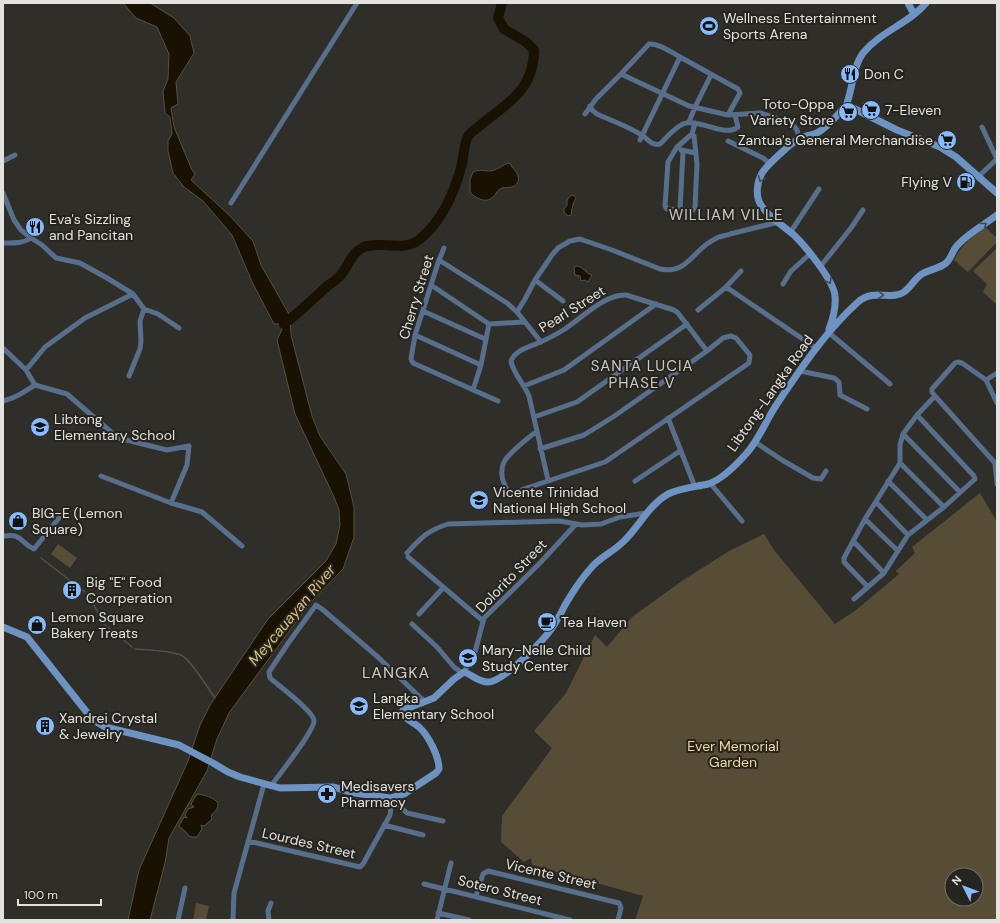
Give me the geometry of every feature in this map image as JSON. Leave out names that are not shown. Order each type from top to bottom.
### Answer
[{"type":"main road","points":[[908,3],[914,14]]},
{"type":"main road","points":[[828,331],[834,314],[834,289],[810,254],[761,206],[757,196],[758,184],[762,174],[770,164],[800,138],[823,129],[845,107],[862,54],[878,38],[914,14],[926,3]]},
{"type":"main road","points":[[845,107],[940,147],[956,158],[997,193]]},
{"type":"main road","points":[[828,331],[864,296],[898,295],[903,293],[923,273],[941,267],[948,261],[955,248],[963,240],[997,215]]},
{"type":"main road","name":"Libtong-Langka Road","points":[[463,673],[482,682],[494,682],[504,676],[518,664],[552,629],[566,602],[590,569],[626,539],[646,513],[660,499],[677,490],[710,483],[729,471],[755,442],[777,404],[828,331]]},
{"type":"main road","points":[[3,627],[27,637],[89,715],[98,723],[111,729],[179,745],[228,772],[240,777],[280,788],[333,788],[391,798],[404,794],[436,773],[439,769],[439,760],[425,733],[402,713],[405,709],[434,698],[463,673]]},
{"type":"street","points":[[231,203],[357,3]]},
{"type":"street","points":[[585,114],[596,99],[649,44],[651,44],[661,47],[738,88],[740,93],[728,114]]},
{"type":"street","points":[[642,138],[680,57]]},
{"type":"street","points":[[621,74],[695,107],[735,115],[760,113],[786,121],[793,125],[800,138]]},
{"type":"street","points":[[692,134],[677,147],[668,162],[665,206],[667,209],[693,210],[695,207],[696,153],[694,136],[692,134],[692,123],[695,107],[712,75]]},
{"type":"street","points":[[590,106],[597,114],[654,144],[660,144],[678,127],[692,123],[729,131],[738,127],[735,115]]},
{"type":"street","points":[[978,176],[997,159],[982,128]]},
{"type":"street","points":[[728,141],[763,158],[770,164]]},
{"type":"street","points":[[677,147],[683,152],[696,153]]},
{"type":"street","points":[[680,209],[683,152]]},
{"type":"street","points":[[3,161],[15,155]]},
{"type":"street","points":[[790,233],[819,189]]},
{"type":"street","points":[[3,193],[14,220],[21,230],[42,245],[56,258],[80,263],[133,294],[144,309],[158,314],[179,328]]},
{"type":"street","points":[[820,267],[851,228],[862,210]]},
{"type":"street","points":[[516,312],[535,280],[558,248],[570,241],[580,239],[669,271],[676,270],[684,265],[701,249],[715,239],[747,229],[779,222]]},
{"type":"street","points":[[3,243],[26,242],[31,238]]},
{"type":"street","name":"Cherry Street","points":[[444,248],[415,335],[411,359],[413,363],[473,390]]},
{"type":"street","points":[[784,284],[791,271],[810,254]]},
{"type":"street","points":[[439,260],[495,295],[516,312],[540,342]]},
{"type":"street","points":[[698,310],[725,288],[741,271]]},
{"type":"street","points":[[535,280],[564,301]]},
{"type":"street","points":[[431,285],[490,324],[524,322]]},
{"type":"street","points":[[725,288],[729,289],[816,348]]},
{"type":"street","points":[[26,370],[46,347],[85,318],[133,294]]},
{"type":"street","name":"Pearl Street","points":[[548,480],[528,396],[524,386],[512,367],[511,361],[516,353],[565,329],[604,301],[615,296],[626,295],[674,310],[687,324],[707,352]]},
{"type":"street","points":[[524,386],[564,370],[656,304]]},
{"type":"street","points":[[130,376],[140,349],[140,321],[144,309]]},
{"type":"street","points":[[423,311],[485,339]]},
{"type":"street","points":[[490,324],[485,339],[481,365],[473,390],[498,401]]},
{"type":"street","points":[[534,417],[577,402],[687,324]]},
{"type":"street","points":[[828,331],[890,384]]},
{"type":"street","points":[[415,335],[481,365]]},
{"type":"street","points":[[536,432],[528,437],[505,460],[502,469],[502,480],[506,489],[510,492],[515,492],[604,462],[749,363],[750,355],[736,338],[731,336],[723,338],[707,352],[613,417],[584,435],[540,449]]},
{"type":"street","points":[[3,348],[26,370],[35,385],[67,394],[118,438],[167,450],[189,446],[188,465],[171,503]]},
{"type":"street","points":[[997,403],[986,380],[962,363],[955,363],[933,387],[932,392],[935,396],[996,462],[997,484]]},
{"type":"street","points":[[800,371],[834,378],[839,382],[840,395],[867,408]]},
{"type":"street","points":[[986,380],[997,373]]},
{"type":"street","points":[[3,401],[13,399],[21,395],[35,385]]},
{"type":"street","points":[[868,587],[844,562],[844,558],[865,519],[900,463],[900,445],[903,434],[917,415],[935,396]]},
{"type":"street","points":[[854,599],[884,573],[908,535],[974,481],[974,476],[917,415]]},
{"type":"street","points":[[668,418],[695,487]]},
{"type":"street","points":[[903,434],[960,492]]},
{"type":"street","points":[[755,442],[812,478],[821,479],[826,471]]},
{"type":"street","points":[[635,481],[680,451]]},
{"type":"street","points":[[900,463],[944,507]]},
{"type":"street","points":[[101,476],[171,503],[202,512],[242,546]]},
{"type":"street","points":[[888,481],[927,520]]},
{"type":"street","points":[[710,483],[742,521]]},
{"type":"street","points":[[876,502],[908,535]]},
{"type":"street","points":[[483,621],[408,555],[422,537],[432,529],[448,524],[560,521],[582,525],[601,524],[620,517],[646,513]]},
{"type":"street","points":[[3,536],[18,536],[34,549],[59,518]]},
{"type":"street","points":[[865,519],[898,552]]},
{"type":"street","name":"Dolorito Street","points":[[463,673],[475,652],[484,618],[540,563],[576,524]]},
{"type":"street","points":[[853,541],[884,573]]},
{"type":"street","points":[[419,614],[444,588]]},
{"type":"street","points":[[271,786],[314,725],[314,720],[311,714],[303,706],[270,678],[269,672],[316,606],[322,609],[379,658],[425,702]]},
{"type":"street","points":[[412,624],[437,647],[454,667],[463,673]]},
{"type":"street","points":[[233,920],[234,893],[264,784]]},
{"type":"street","points":[[391,798],[407,813],[443,821]]},
{"type":"street","name":"Lourdes Street","points":[[248,841],[360,867],[390,814],[391,798]]},
{"type":"street","points":[[384,825],[423,835]]},
{"type":"street","points":[[437,920],[451,863]]},
{"type":"street","name":"Vicente Street","points":[[476,896],[483,874],[488,871],[619,902],[621,908],[618,920]]},
{"type":"street","name":"Sotero Street","points":[[424,884],[570,920]]},
{"type":"street","points":[[178,920],[185,888]]},
{"type":"street","points":[[270,920],[268,911],[271,903]]},
{"type":"street","points":[[438,913],[469,920]]},
{"type":"green space","points":[[985,227],[997,238],[997,242],[968,272],[954,260],[963,246]]},
{"type":"green space","points":[[997,248],[997,305],[983,292],[987,284],[973,271]]},
{"type":"green space","name":"Ever Memorial Garden","points":[[980,493],[997,522],[997,920],[635,920],[643,896],[532,865],[531,858],[524,862],[501,842],[502,816],[552,748],[534,731],[566,693],[595,635],[607,647],[632,617],[682,581],[729,551],[764,534],[774,550],[835,624],[856,610],[899,574],[896,571],[915,553],[912,547]]},
{"type":"green space","points":[[58,544],[77,558],[70,568],[51,554]]},
{"type":"green space","points":[[196,903],[209,906],[206,920],[193,920]]},
{"type":"water","name":"Meycauayan River","points":[[123,3],[150,3],[174,18],[190,36],[194,53],[176,82],[178,104],[171,108],[174,127],[195,174],[191,180],[230,216],[253,241],[261,265],[290,316],[291,335],[312,416],[320,436],[346,474],[354,507],[354,537],[343,569],[309,604],[229,713],[217,739],[207,771],[169,838],[165,863],[150,920],[128,920],[139,870],[188,761],[200,725],[210,705],[268,619],[326,561],[336,544],[340,525],[339,510],[334,497],[295,414],[277,340],[283,327],[279,324],[274,324],[253,284],[232,235],[203,201],[184,187],[173,173],[168,151],[168,141],[172,134],[170,117],[165,113],[163,91],[168,79],[169,54],[157,27],[136,18]]},
{"type":"water","points":[[508,163],[511,164],[516,171],[518,177],[515,185],[500,189],[493,197],[487,200],[478,198],[470,192],[470,180],[473,172],[480,170],[492,171]]},
{"type":"water","points":[[574,195],[576,198],[571,215],[568,216],[564,212],[564,209],[567,205],[567,200],[570,196]]},
{"type":"water","points":[[576,266],[581,267],[592,275],[588,282],[585,280],[581,281],[580,276],[575,275],[574,268]]},
{"type":"water","points":[[197,794],[211,798],[218,803],[218,805],[216,810],[211,815],[212,819],[204,826],[201,825],[202,829],[197,837],[191,837],[179,826],[184,817],[187,818],[185,815],[188,809],[194,807],[191,804]]},
{"type":"waterway","points":[[284,324],[339,277],[353,256],[359,250],[371,245],[400,246],[413,243],[428,232],[435,223],[447,205],[456,185],[462,164],[466,140],[472,132],[519,93],[530,74],[534,50],[526,42],[504,29],[498,18],[502,3]]},
{"type":"waterway","points":[[41,558],[85,592]]},
{"type":"waterway","points":[[88,594],[104,624],[132,647]]},
{"type":"waterway","points":[[135,649],[164,651],[181,655],[190,662],[215,698]]},
{"type":"place","name":"Wellness Entertainment Sports Arena","points":[[709,26]]},
{"type":"place","name":"Don C","points":[[850,74]]},
{"type":"place","name":"7-Eleven","points":[[871,110]]},
{"type":"place","name":"Toto-Oppa Variety Store","points":[[848,112]]},
{"type":"place","name":"Zantua's General Merchandise","points":[[947,140]]},
{"type":"place","name":"Flying V","points":[[966,182]]},
{"type":"place","name":"Eva's Sizzling and Pancitan","points":[[35,227]]},
{"type":"place","name":"Libtong Elementary School","points":[[40,427]]},
{"type":"place","name":"Vicente Trinidad National High School","points":[[479,500]]},
{"type":"place","name":"BIG-E (Lemon Square)","points":[[18,521]]},
{"type":"place","name":"Big \"E\" Food Coorperation","points":[[72,590]]},
{"type":"place","name":"Tea Haven","points":[[547,622]]},
{"type":"place","name":"Lemon Square Bakery Treats","points":[[37,625]]},
{"type":"place","name":"Mary-Nelle Child Study Center","points":[[468,658]]},
{"type":"place","name":"Langka Elementary School","points":[[359,706]]},
{"type":"place","name":"Xandrei Crystal & Jewelry","points":[[45,726]]},
{"type":"place","name":"Medisavers Pharmacy","points":[[327,794]]},
{"type":"district","name":"WILLIAM VILLE","points":[[726,215]]},
{"type":"district","name":"SANTA LUCIA PHASE V","points":[[642,374]]},
{"type":"district","name":"LANGKA","points":[[396,672]]}]
